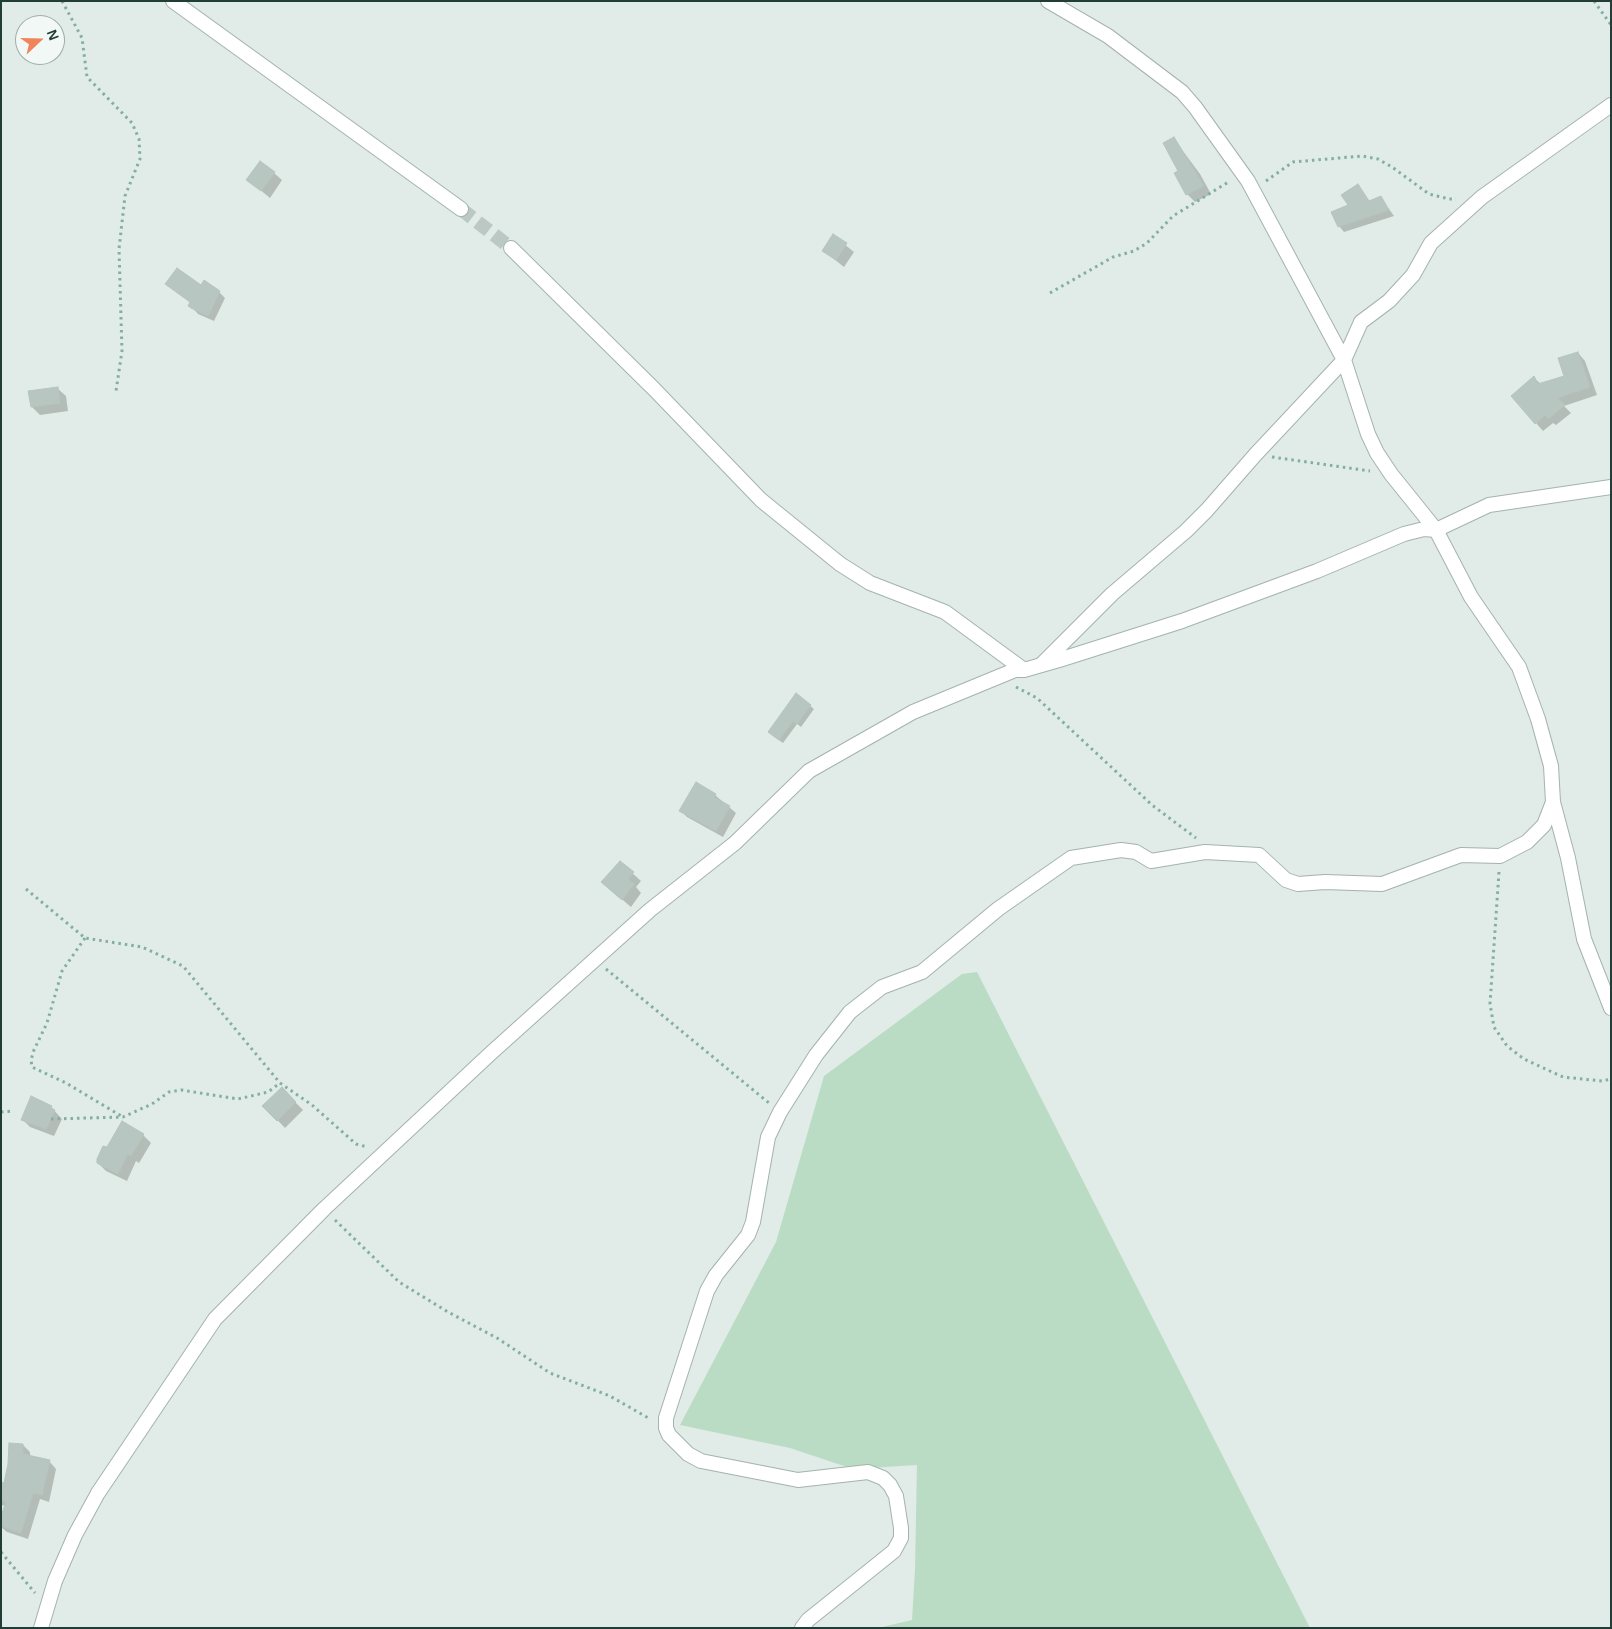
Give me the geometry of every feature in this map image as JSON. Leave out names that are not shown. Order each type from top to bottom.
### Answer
[{"type":"street","points":[[173,1],[461,209]]},
{"type":"street","points":[[1048,1],[1108,36],[1182,92],[1196,107],[1253,190],[1344,360],[1368,434],[1391,474],[1436,530],[1471,598],[1518,667],[1541,728],[1551,766],[1553,802],[1568,858],[1584,939],[1611,1008]]},
{"type":"street","points":[[1041,665],[1112,594],[1186,531],[1344,360],[1361,322],[1372,315],[1413,275],[1431,243],[1482,197],[1611,105]]},
{"type":"street","points":[[511,248],[654,389],[761,500],[840,564],[870,583],[945,612],[1024,670]]},
{"type":"street","points":[[42,1628],[55,1581],[75,1535],[98,1493],[215,1319],[324,1209],[385,1151],[650,910],[735,843],[814,768],[913,712],[1015,670],[1024,670],[1182,621],[1317,571],[1404,534],[1424,529],[1436,530],[1489,505],[1611,487]]},
{"type":"street","points":[[802,1628],[808,1620],[894,1551],[900,1538],[901,1528],[896,1496],[890,1485],[883,1478],[868,1472],[798,1480],[700,1461],[676,1443],[666,1428],[667,1412],[707,1291],[716,1275],[748,1234],[753,1222],[768,1137],[780,1112],[816,1055],[850,1012],[882,987],[922,972],[998,909],[1071,858],[1128,850],[1151,861],[1205,852],[1260,855],[1286,880],[1298,884],[1325,882],[1382,884],[1461,855],[1500,856],[1527,842],[1544,825],[1553,802]]},
{"type":"path","points":[[62,1],[82,38],[86,77],[132,123],[139,139],[140,159],[125,196],[118,249],[122,351],[116,392]]},
{"type":"path","points":[[1594,1],[1611,25]]},
{"type":"path","points":[[1253,190],[1293,162],[1362,156],[1378,159],[1429,194],[1448,199],[1482,197]]},
{"type":"path","points":[[1050,293],[1113,257],[1134,251],[1147,243],[1173,216],[1242,173]]},
{"type":"path","points":[[1255,455],[1391,474]]},
{"type":"path","points":[[991,679],[1016,687],[1037,698],[1152,805],[1215,852]]},
{"type":"path","points":[[1500,856],[1495,906],[1490,1004],[1494,1027],[1507,1046],[1524,1059],[1564,1077],[1602,1081],[1611,1079]]},
{"type":"path","points":[[26,889],[85,938],[142,946],[183,966],[280,1084],[312,1105],[356,1144],[385,1151]]},
{"type":"path","points":[[85,938],[62,971],[47,1023],[31,1060],[32,1067],[66,1083],[123,1118]]},
{"type":"path","points":[[596,961],[780,1112]]},
{"type":"path","points":[[51,1118],[123,1118],[152,1104],[169,1092],[181,1090],[238,1099],[268,1092],[280,1084]]},
{"type":"path","points":[[1,1112],[14,1111]]},
{"type":"path","points":[[324,1209],[399,1282],[448,1312],[497,1338],[550,1373],[610,1396],[666,1428]]},
{"type":"path","points":[[1,1552],[47,1607]]},
{"type":"green space","points":[[977,972],[1310,1628],[878,1628],[912,1620],[917,1465],[853,1469],[790,1448],[680,1425],[776,1242],[824,1076],[962,974]]},
{"type":"building","points":[[1174,137],[1204,186],[1186,195],[1174,173],[1178,171],[1163,143]]},
{"type":"building","points":[[260,161],[275,172],[261,191],[246,180]]},
{"type":"building","points":[[1358,184],[1369,201],[1381,196],[1389,210],[1338,227],[1331,212],[1348,205],[1341,195]]},
{"type":"building","points":[[833,234],[847,243],[836,260],[822,251]]},
{"type":"building","points":[[177,268],[201,285],[204,280],[220,291],[208,316],[188,306],[190,302],[165,284]]},
{"type":"building","points":[[1578,352],[1590,387],[1557,398],[1565,405],[1548,419],[1545,415],[1535,424],[1511,396],[1534,376],[1538,384],[1564,376],[1558,358]]},
{"type":"building","points":[[58,387],[60,403],[31,407],[28,391]]},
{"type":"building","points":[[796,693],[811,705],[797,724],[793,721],[779,740],[768,732]]},
{"type":"building","points":[[696,782],[716,794],[714,797],[730,806],[716,831],[679,811]]},
{"type":"building","points":[[620,861],[634,872],[628,879],[634,884],[622,900],[601,882]]},
{"type":"building","points":[[282,1087],[296,1102],[277,1121],[262,1106]]},
{"type":"building","points":[[31,1096],[52,1106],[51,1108],[55,1110],[46,1129],[21,1120]]},
{"type":"building","points":[[122,1121],[144,1134],[131,1156],[128,1154],[118,1174],[97,1163],[97,1159],[103,1146],[107,1147]]},
{"type":"building","points":[[9,1443],[23,1444],[23,1454],[50,1460],[42,1495],[33,1493],[21,1533],[1,1526],[1,1516],[6,1502],[1,1500],[1,1482],[4,1483],[8,1464]]},
{"type":"tunnel","points":[[461,209],[511,248]]}]
